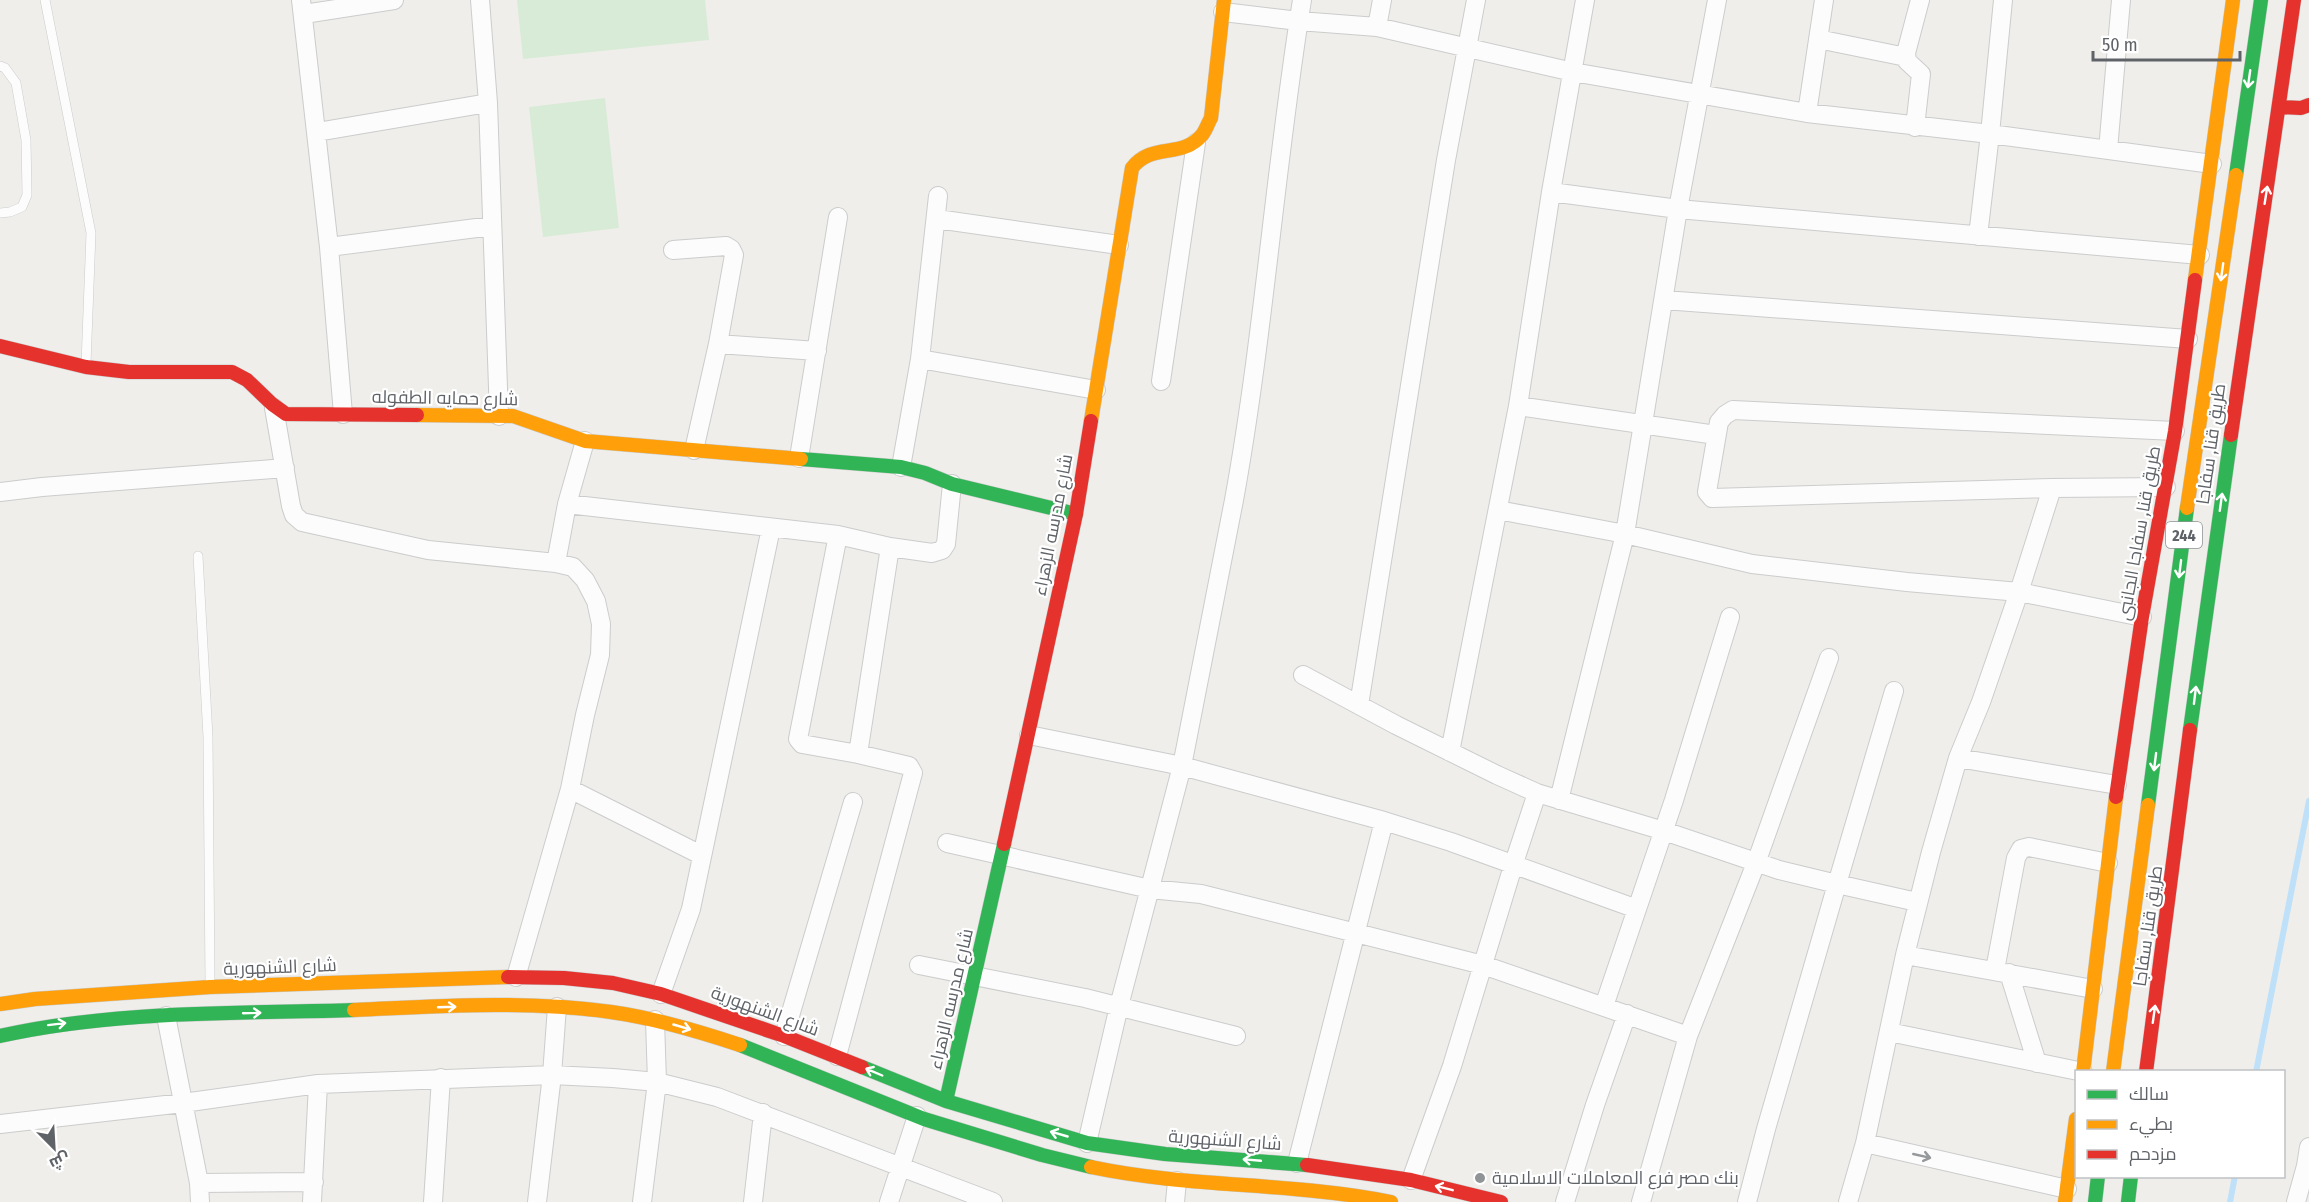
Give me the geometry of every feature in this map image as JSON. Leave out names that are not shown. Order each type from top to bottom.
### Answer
[{"type":"main road","name":"طريق قنا, سفاجا الجانبى","points":[[2083,1070],[2117,785],[2142,617],[2175,431],[2233,0]]},
{"type":"main road","name":"طريق قنا, سفاجا","points":[[2113,1070],[2188,504],[2261,0]]},
{"type":"main road","name":"طريق قنا, سفاجا","points":[[2146,1070],[2202,636],[2294,0]]},
{"type":"main road","points":[[1196,143],[1206,133],[1211,118],[1223,6]]},
{"type":"main road","points":[[2279,107],[2301,108],[2309,105]]},
{"type":"main road","name":"شارع مدرسه الزهراء","points":[[946,1101],[1029,735],[1076,514],[1132,168],[1135,161],[1149,153],[1180,149],[1196,143]]},
{"type":"main road","points":[[0,346],[86,367],[129,372],[232,372],[243,375],[252,382],[274,408]]},
{"type":"main road","name":"شارع حمايه الطفوله","points":[[274,408],[286,414],[298,415],[527,418],[569,437],[585,441],[902,467],[952,484],[1076,514]]},
{"type":"main road","name":"شارع الشنهورية","points":[[0,1004],[64,996],[210,987],[516,977],[564,978],[613,983],[661,994],[784,1036],[946,1101],[1087,1143],[1165,1154],[1297,1164],[1412,1180],[1501,1202]]},
{"type":"main road","points":[[0,1036],[38,1027],[77,1022],[166,1016],[490,1006],[557,1007],[606,1011],[655,1020],[715,1036],[917,1116],[1067,1162],[1123,1175],[1176,1181],[1328,1191],[1384,1201]]},
{"type":"main road","points":[[2066,1195],[2075,1127]]},
{"type":"main road","points":[[2095,1202],[2098,1178]]},
{"type":"main road","points":[[2128,1202],[2131,1178]]},
{"type":"street","points":[[344,414],[329,247],[302,7],[394,0]]},
{"type":"street","points":[[480,0],[488,103],[499,416]]},
{"type":"street","points":[[1087,1143],[1119,1006],[1182,766],[1242,456],[1302,0]]},
{"type":"street","points":[[1377,27],[1382,0]]},
{"type":"street","points":[[1359,705],[1446,159],[1476,0]]},
{"type":"street","points":[[1450,752],[1518,405],[1551,192],[1585,0]]},
{"type":"street","points":[[1560,800],[1625,534],[1678,209],[1717,0]]},
{"type":"street","points":[[1807,113],[1824,0]]},
{"type":"street","points":[[1915,127],[1922,74],[1907,61],[1906,57],[1920,0]]},
{"type":"street","points":[[1978,236],[2003,0]]},
{"type":"street","points":[[2108,150],[2121,0]]},
{"type":"street","points":[[1223,6],[1299,21],[1377,27],[1574,72],[1807,113],[1990,134],[2212,164]]},
{"type":"street","points":[[1818,39],[1906,57]]},
{"type":"street","points":[[317,132],[488,103]]},
{"type":"street","points":[[1161,381],[1196,143]]},
{"type":"street","points":[[1551,192],[1678,209],[2200,255]]},
{"type":"street","points":[[902,467],[920,359],[938,196]]},
{"type":"street","points":[[799,459],[838,217]]},
{"type":"street","points":[[937,219],[1119,245]]},
{"type":"street","points":[[329,247],[492,226]]},
{"type":"street","points":[[673,250],[726,246],[734,255],[718,344],[694,450]]},
{"type":"street","points":[[1664,300],[2188,339]]},
{"type":"street","points":[[718,344],[817,351]]},
{"type":"street","points":[[920,359],[1096,390]]},
{"type":"street","points":[[1518,405],[1716,435]]},
{"type":"street","points":[[274,408],[291,506],[294,515],[302,522],[428,550],[556,563],[573,567],[585,580],[596,601],[601,624],[600,655],[570,789],[516,977]]},
{"type":"street","points":[[2166,487],[1712,498],[1707,492],[1719,422],[1733,410],[2175,431]]},
{"type":"street","points":[[556,563],[567,504],[585,441]]},
{"type":"street","points":[[0,492],[285,468]]},
{"type":"street","points":[[567,504],[838,535],[890,547],[932,553],[942,550],[946,544],[952,484]]},
{"type":"street","points":[[1848,1202],[1865,1143],[1917,902],[1958,758],[1981,702],[2052,488]]},
{"type":"street","points":[[1498,510],[1625,534],[1752,564],[2019,592],[2142,617]]},
{"type":"street","points":[[661,994],[691,909],[771,528]]},
{"type":"street","points":[[837,1056],[914,773],[909,766],[802,744],[798,739],[838,535]]},
{"type":"street","points":[[858,754],[890,547]]},
{"type":"street","points":[[1604,1006],[1664,831],[1730,617]]},
{"type":"street","points":[[1641,1202],[1688,1036],[1756,863],[1829,658]]},
{"type":"street","points":[[1303,675],[1450,752],[1537,793],[1664,831],[1756,863],[1917,902]]},
{"type":"street","points":[[1747,1202],[1766,1129],[1894,691]]},
{"type":"street","points":[[1029,735],[1182,766],[1384,821],[1451,842],[1637,909]]},
{"type":"street","points":[[1958,758],[2117,785]]},
{"type":"street","points":[[570,789],[701,855]]},
{"type":"street","points":[[1412,1180],[1452,1066],[1537,793]]},
{"type":"street","points":[[784,1036],[853,802]]},
{"type":"street","points":[[1297,1164],[1384,821]]},
{"type":"street","points":[[947,843],[1150,889],[1201,894],[1483,965],[1688,1036]]},
{"type":"street","points":[[2037,1063],[2002,972],[2016,858],[2021,849],[2029,847],[2108,863]]},
{"type":"street","points":[[1905,955],[2093,989]]},
{"type":"street","points":[[919,965],[1119,1006],[1236,1036]]},
{"type":"street","points":[[537,1202],[552,1075],[557,1007]]},
{"type":"street","points":[[1565,1202],[1595,1105],[1627,1014]]},
{"type":"street","points":[[166,1016],[200,1183],[200,1202]]},
{"type":"street","points":[[642,1202],[657,1082],[655,1020]]},
{"type":"street","points":[[1889,1032],[2077,1070]]},
{"type":"street","points":[[0,1124],[183,1103],[318,1084],[552,1075],[657,1082],[717,1097],[763,1113],[899,1167],[971,1199],[993,1202]]},
{"type":"street","points":[[433,1202],[441,1078]]},
{"type":"street","points":[[312,1202],[318,1084]]},
{"type":"street","points":[[753,1202],[763,1113]]},
{"type":"street","points":[[889,1202],[917,1116]]},
{"type":"street","points":[[1865,1143],[2066,1195]]},
{"type":"street","points":[[2296,1202],[2309,1147]]},
{"type":"street","points":[[1175,1202],[1176,1181]]},
{"type":"street","points":[[200,1183],[314,1182]]},
{"type":"lane","points":[[45,0],[91,233],[86,367]]},
{"type":"lane","points":[[0,66],[5,68],[16,83],[26,140],[27,195],[22,207],[0,213]]},
{"type":"lane","points":[[198,556],[208,737],[210,987]]},
{"type":"green space","points":[[517,0],[705,0],[709,40],[523,59]]},
{"type":"green space","points":[[605,98],[619,228],[543,237],[529,107]]},
{"type":"waterway","points":[[2256,1070],[2309,801]]},
{"type":"waterway","points":[[2230,1202],[2235,1178]]},
{"type":"traffic: fast","points":[[2236,175],[2261,0]]},
{"type":"traffic: fast","points":[[2190,730],[2231,435]]},
{"type":"traffic: fast","points":[[801,459],[901,467],[925,473],[952,484],[1076,514]]},
{"type":"traffic: fast","points":[[2148,805],[2187,508]]},
{"type":"traffic: fast","points":[[946,1101],[1004,844]]},
{"type":"traffic: fast","points":[[0,1036],[132,1017],[354,1010]]},
{"type":"traffic: fast","points":[[740,1045],[924,1119],[1042,1155],[1091,1167]]},
{"type":"traffic: fast","points":[[862,1067],[946,1101],[1087,1143],[1165,1154],[1307,1165]]},
{"type":"traffic: fast","points":[[2095,1202],[2098,1178]]},
{"type":"traffic: fast","points":[[2128,1202],[2131,1178]]},
{"type":"traffic: slow","points":[[1091,421],[1132,168],[1149,155],[1185,147],[1205,131],[1211,118],[1224,0]]},
{"type":"traffic: slow","points":[[2195,280],[2233,0]]},
{"type":"traffic: slow","points":[[2187,508],[2236,175]]},
{"type":"traffic: slow","points":[[417,415],[513,416],[585,441],[801,459]]},
{"type":"traffic: slow","points":[[2083,1070],[2116,797]]},
{"type":"traffic: slow","points":[[2113,1070],[2148,805]]},
{"type":"traffic: slow","points":[[0,1004],[35,999],[210,987],[508,977]]},
{"type":"traffic: slow","points":[[354,1010],[482,1005],[579,1008],[660,1021],[740,1045]]},
{"type":"traffic: slow","points":[[2065,1202],[2075,1127]]},
{"type":"traffic: slow","points":[[1091,1167],[1166,1179],[1316,1191],[1391,1202]]},
{"type":"traffic: jam","points":[[2231,435],[2294,0]]},
{"type":"traffic: jam","points":[[2279,107],[2301,108],[2309,105]]},
{"type":"traffic: jam","points":[[2116,797],[2142,617],[2175,431],[2195,280]]},
{"type":"traffic: jam","points":[[0,346],[86,367],[129,372],[232,372],[247,380],[286,414],[417,415]]},
{"type":"traffic: jam","points":[[1004,844],[1076,514],[1091,421]]},
{"type":"traffic: jam","points":[[2146,1070],[2190,730]]},
{"type":"traffic: jam","points":[[508,977],[564,978],[613,983],[661,994],[784,1036],[862,1067]]},
{"type":"traffic: jam","points":[[1307,1165],[1411,1180],[1501,1202]]},
{"type":"place","name":"بنك مصر فرع المعاملات الاسلامية","points":[[1480,1178]]}]
